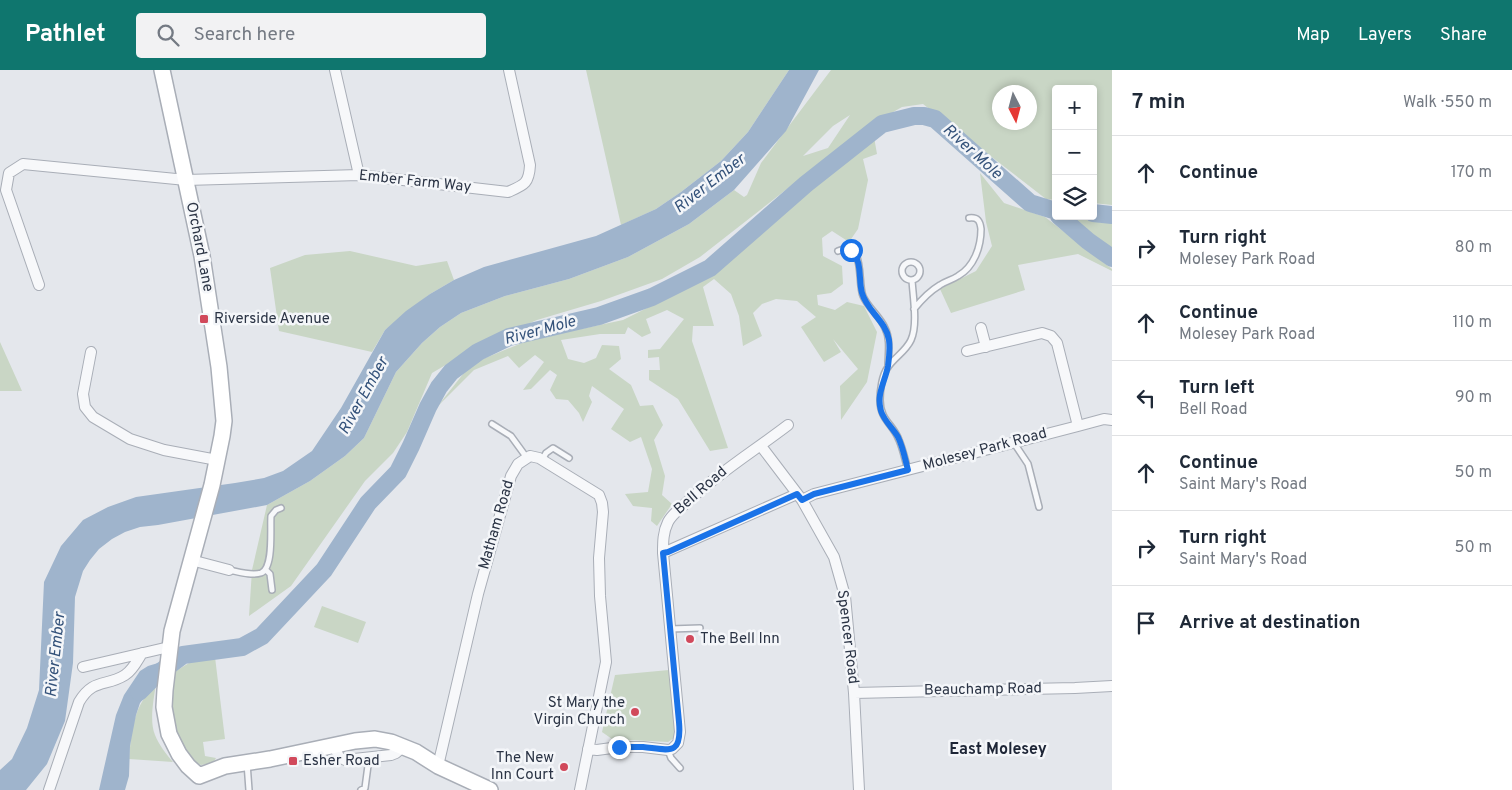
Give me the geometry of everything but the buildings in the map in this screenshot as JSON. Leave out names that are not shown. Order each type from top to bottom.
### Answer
[{"type":"main road","name":"Orchard Lane","points":[[162,70],[202,256],[219,367],[224,421],[212,484],[191,560]]},
{"type":"main road","points":[[191,560],[172,631],[164,707],[169,734],[196,783],[225,766],[355,741],[375,740],[392,742],[403,746],[438,766],[490,790]]},
{"type":"street","points":[[335,70],[358,175]]},
{"type":"street","name":"Ember Farm Way","points":[[39,285],[6,190],[9,173],[23,164],[186,180],[358,175],[508,192],[524,185],[530,174],[530,165],[509,70]]},
{"type":"street","points":[[981,328],[986,347]]},
{"type":"street","points":[[967,352],[1042,333],[1051,336],[1057,343],[1078,426]]},
{"type":"street","points":[[91,352],[83,394],[85,407],[93,417],[130,439],[164,450],[217,460]]},
{"type":"street","name":"Molesey Park Road","points":[[663,553],[799,497],[1104,419],[1112,420]]},
{"type":"street","name":"Bell Road","points":[[668,750],[676,746],[680,736],[663,553],[665,530],[672,516],[698,492],[735,462],[788,426]]},
{"type":"street","name":"Spencer Road","points":[[761,446],[799,497],[834,557],[845,596],[854,693],[859,790]]},
{"type":"street","points":[[527,458],[530,456],[542,460],[599,495],[602,503],[599,558],[600,596],[606,662],[580,790]]},
{"type":"street","name":"Matham Road","points":[[438,766],[478,594],[511,476],[518,464],[527,458]]},
{"type":"street","points":[[191,560],[230,570]]},
{"type":"street","points":[[82,667],[142,653],[169,651]]},
{"type":"street","points":[[48,790],[79,702],[84,694],[90,688],[126,674],[133,668],[142,653]]},
{"type":"street","name":"Beauchamp Road","points":[[854,693],[1112,686]]},
{"type":"street","points":[[334,745],[339,757],[345,760],[391,755],[403,746]]},
{"type":"street","points":[[588,749],[643,747],[668,750]]},
{"type":"lane","points":[[914,309],[930,291],[966,271],[972,262],[978,249],[980,226],[977,218],[969,218]]},
{"type":"lane","points":[[838,251],[844,248],[851,250],[856,255],[862,294],[886,328],[889,340],[888,367],[882,384],[881,411],[899,440],[908,470]]},
{"type":"lane","points":[[888,367],[912,339],[914,309],[912,280]]},
{"type":"lane","points":[[492,424],[511,436],[527,458]]},
{"type":"lane","points":[[1014,442],[1028,464],[1039,507]]},
{"type":"lane","points":[[542,460],[546,453],[553,448],[569,458]]},
{"type":"lane","points":[[230,570],[252,574],[266,570],[269,562],[271,516],[276,510],[281,508]]},
{"type":"lane","points":[[266,570],[270,574],[272,590]]},
{"type":"lane","points":[[670,629],[700,628]]},
{"type":"lane","points":[[668,750],[671,758],[680,768]]},
{"type":"lane","points":[[361,790],[365,788],[369,758]]},
{"type":"lane","points":[[247,763],[249,790]]},
{"type":"green space","points":[[586,70],[789,70],[748,132],[721,161],[656,209],[621,225]]},
{"type":"green space","points":[[831,70],[1112,70],[1112,205],[1097,203],[1097,85],[1052,85],[1052,200],[1046,199],[923,104],[902,107],[865,128],[700,257],[662,279],[601,301],[537,320],[478,346],[432,373],[407,432],[393,453],[365,481],[291,586],[249,616],[252,570],[267,505],[310,481],[345,456],[364,438],[396,372],[422,343],[440,327],[461,313],[505,296],[569,279],[628,257],[689,224],[734,190],[744,197],[747,195],[761,163]],"holes":[[[850,115],[828,148],[803,156],[833,126]]]},
{"type":"green space","points":[[874,137],[877,154],[863,159],[868,180],[858,229],[849,242],[832,231],[822,238],[823,256],[842,266],[843,284],[831,293],[817,295],[818,305],[835,310],[847,302],[864,306],[877,332],[867,382],[841,420],[840,386],[858,369],[833,339],[841,352],[824,362],[801,327],[816,317],[797,301],[776,299],[762,304],[753,313],[762,336],[743,346],[739,316],[731,294],[714,279],[703,287],[714,326],[693,326],[692,341],[728,448],[710,451],[678,399],[649,380],[649,370],[660,370],[659,357],[648,358],[648,350],[660,349],[684,319],[667,310],[646,319],[651,333],[642,337],[628,327],[625,334],[600,334],[561,340],[568,359],[584,363],[596,358],[602,345],[619,346],[621,359],[609,369],[631,385],[640,406],[653,405],[663,425],[654,440],[665,476],[662,495],[672,504],[657,526],[651,521],[652,508],[633,506],[625,494],[648,492],[652,469],[641,437],[630,442],[611,429],[624,409],[592,386],[589,396],[592,402],[583,422],[579,413],[568,400],[556,399],[550,390],[557,375],[550,370],[531,389],[523,390],[544,362],[535,355],[519,368],[508,356],[474,370],[437,407],[471,364],[529,340],[623,320],[707,278]]},
{"type":"green space","points":[[980,173],[1004,203],[1045,217],[1112,269],[1112,271],[1078,254],[1018,265],[1025,290],[951,313],[940,289],[976,271],[992,246],[986,222]]},
{"type":"green space","points":[[1073,220],[1112,223],[1112,250],[1103,247]]},
{"type":"green space","points":[[350,251],[416,266],[447,261],[454,280],[430,294],[385,330],[372,352],[279,331],[270,268],[305,255]]},
{"type":"green space","points":[[0,342],[22,391],[0,391]]},
{"type":"green space","points":[[322,606],[366,622],[358,643],[314,627]]},
{"type":"green space","points":[[215,657],[225,739],[203,742],[205,756],[216,758],[213,763],[201,765],[191,760],[177,737],[171,711],[171,674],[189,663]]},
{"type":"green space","points":[[669,670],[677,736],[668,742],[612,739],[602,732],[615,675]]},
{"type":"green space","points":[[156,683],[152,709],[153,729],[165,753],[173,762],[129,759],[135,718],[142,701]]},
{"type":"water","name":"River Ember","points":[[789,70],[819,70],[786,131],[734,190],[689,224],[628,257],[569,279],[505,296],[461,313],[440,327],[422,343],[396,372],[364,438],[345,456],[310,481],[267,505],[140,527],[125,532],[99,549],[83,571],[75,597],[73,663],[65,721],[47,764],[26,790],[0,790],[0,770],[12,759],[27,728],[39,690],[44,582],[61,546],[83,520],[108,507],[136,497],[264,478],[283,471],[312,451],[341,408],[385,330],[406,311],[454,280],[484,267],[596,236],[656,209],[721,161],[748,132]]},
{"type":"water","points":[[158,663],[156,683],[140,703],[136,715],[130,746],[129,776],[125,790],[99,790],[116,715],[124,695],[140,671]]},
{"type":"waterway","name":"River Mole","points":[[139,692],[155,676],[183,655],[242,647],[262,636],[324,570],[368,503],[398,472],[428,407],[439,387],[451,372],[478,352],[509,337],[599,316],[652,297],[710,268],[806,184],[882,124],[914,116],[935,119],[1030,203],[1052,210]]},
{"type":"waterway","name":"River Mole","points":[[1097,213],[1112,215]]},
{"type":"waterway","name":"River Mole","points":[[1064,220],[1112,258]]},
{"type":"place","name":"Riverside Avenue","points":[[204,319]]},
{"type":"place","name":"The Bell Inn","points":[[690,639]]},
{"type":"place","name":"St Mary the Virgin Church","points":[[635,712]]},
{"type":"place","name":"Esher Road","points":[[293,761]]},
{"type":"place","name":"The New Inn Court","points":[[564,767]]},
{"type":"district","name":"East Molesey","points":[[998,750]]},
{"type":"route","points":[[619,747],[668,750],[676,746],[680,736],[663,553],[797,494],[802,500],[814,494],[908,470],[899,440],[881,411],[882,384],[888,367],[889,340],[886,328],[862,294],[859,266],[856,255],[851,250]]}]
